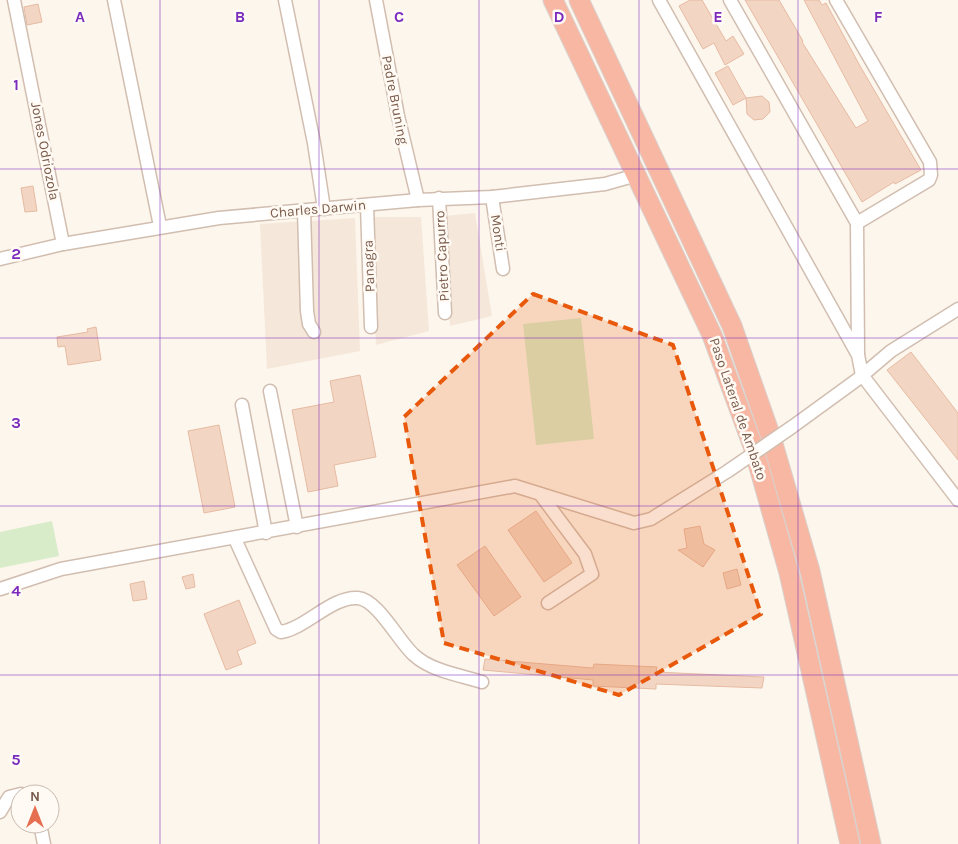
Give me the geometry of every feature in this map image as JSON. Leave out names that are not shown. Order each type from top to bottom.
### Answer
[{"type":"highway","name":"Paso Lateral de Ambato","points":[[553,0],[712,335],[753,446],[789,573],[850,844]]},
{"type":"highway","name":"Paso Lateral de Ambato","points":[[579,0],[732,326],[771,437],[810,571],[871,844]]},
{"type":"highway","points":[[567,30],[589,20]]},
{"type":"street","name":"Jones Odriozola","points":[[14,0],[63,244]]},
{"type":"street","points":[[114,0],[160,226]]},
{"type":"street","points":[[285,0],[314,142],[324,209]]},
{"type":"street","name":"Padre Bruning","points":[[376,0],[398,116],[418,200]]},
{"type":"street","points":[[659,0],[858,355]]},
{"type":"street","points":[[730,0],[856,223],[858,355],[862,376],[958,500]]},
{"type":"street","points":[[836,0],[932,169],[929,180],[856,223]]},
{"type":"street","name":"Charles Darwin","points":[[0,259],[63,244],[160,226],[219,218],[439,198],[492,197],[605,184],[637,174]]},
{"type":"street","name":"Monti","points":[[492,197],[503,269]]},
{"type":"street","name":"Pietro Capurro","points":[[439,198],[445,313]]},
{"type":"street","name":"Panagra","points":[[367,206],[371,327]]},
{"type":"street","points":[[304,211],[307,311],[309,324],[314,332]]},
{"type":"street","points":[[0,589],[61,569],[235,539],[515,486],[634,523],[651,519],[728,471],[862,376],[892,351],[958,310]]},
{"type":"street","points":[[270,391],[297,527]]},
{"type":"street","points":[[242,405],[266,533]]},
{"type":"street","points":[[540,494],[585,554],[592,574],[548,603]]},
{"type":"street","points":[[235,539],[276,629],[281,632],[345,600],[359,598],[372,605],[414,655],[427,664],[482,682]]},
{"type":"street","points":[[0,812],[10,797]]},
{"type":"highlighted area","points":[[533,294],[673,345],[761,614],[619,695],[444,643],[404,417]]},
{"type":"shaded area","points":[[475,213],[492,316],[450,326],[444,216]]},
{"type":"shaded area","points":[[369,217],[421,217],[429,331],[376,345]]},
{"type":"shaded area","points":[[355,218],[360,351],[267,369],[260,224]]},
{"type":"green space","points":[[581,318],[594,439],[536,445],[523,324]]},
{"type":"green space","points":[[52,521],[59,556],[0,568],[0,532]]},
{"type":"building","points":[[690,0],[702,0],[726,41],[733,36],[744,54],[725,65],[714,43],[703,49],[679,6]]},
{"type":"building","points":[[745,0],[779,0],[802,42],[856,128],[868,121],[804,0],[819,0],[822,5],[826,3],[860,66],[921,170],[895,184],[894,182],[862,202]]},
{"type":"building","points":[[38,4],[42,22],[27,25],[24,7]]},
{"type":"building","points":[[728,66],[746,98],[733,105],[715,73]]},
{"type":"building","points":[[762,96],[769,102],[770,112],[763,119],[754,120],[747,114],[746,98]]},
{"type":"building","points":[[33,186],[37,211],[25,212],[21,188]]},
{"type":"building","points":[[96,327],[101,360],[68,365],[65,346],[58,347],[57,337],[88,332],[87,329]]},
{"type":"building","points":[[911,352],[958,413],[958,460],[887,370]]},
{"type":"building","points":[[360,375],[376,457],[334,465],[338,486],[308,492],[292,410],[334,402],[330,381]]},
{"type":"building","points":[[219,425],[235,507],[204,513],[188,431]]},
{"type":"building","points":[[536,511],[572,563],[544,582],[508,530]]},
{"type":"building","points":[[700,526],[704,544],[715,550],[703,567],[678,550],[687,548],[684,529]]},
{"type":"building","points":[[485,546],[521,597],[494,616],[457,565]]},
{"type":"building","points":[[737,569],[741,585],[727,589],[723,573]]},
{"type":"building","points":[[193,574],[195,587],[186,589],[182,577]]},
{"type":"building","points":[[144,581],[147,599],[133,601],[130,584]]},
{"type":"building","points":[[239,600],[256,643],[237,651],[242,664],[226,670],[204,614]]},
{"type":"building","points":[[485,659],[593,668],[594,664],[657,667],[656,672],[764,677],[762,688],[656,684],[656,689],[593,686],[593,680],[483,670]]}]
